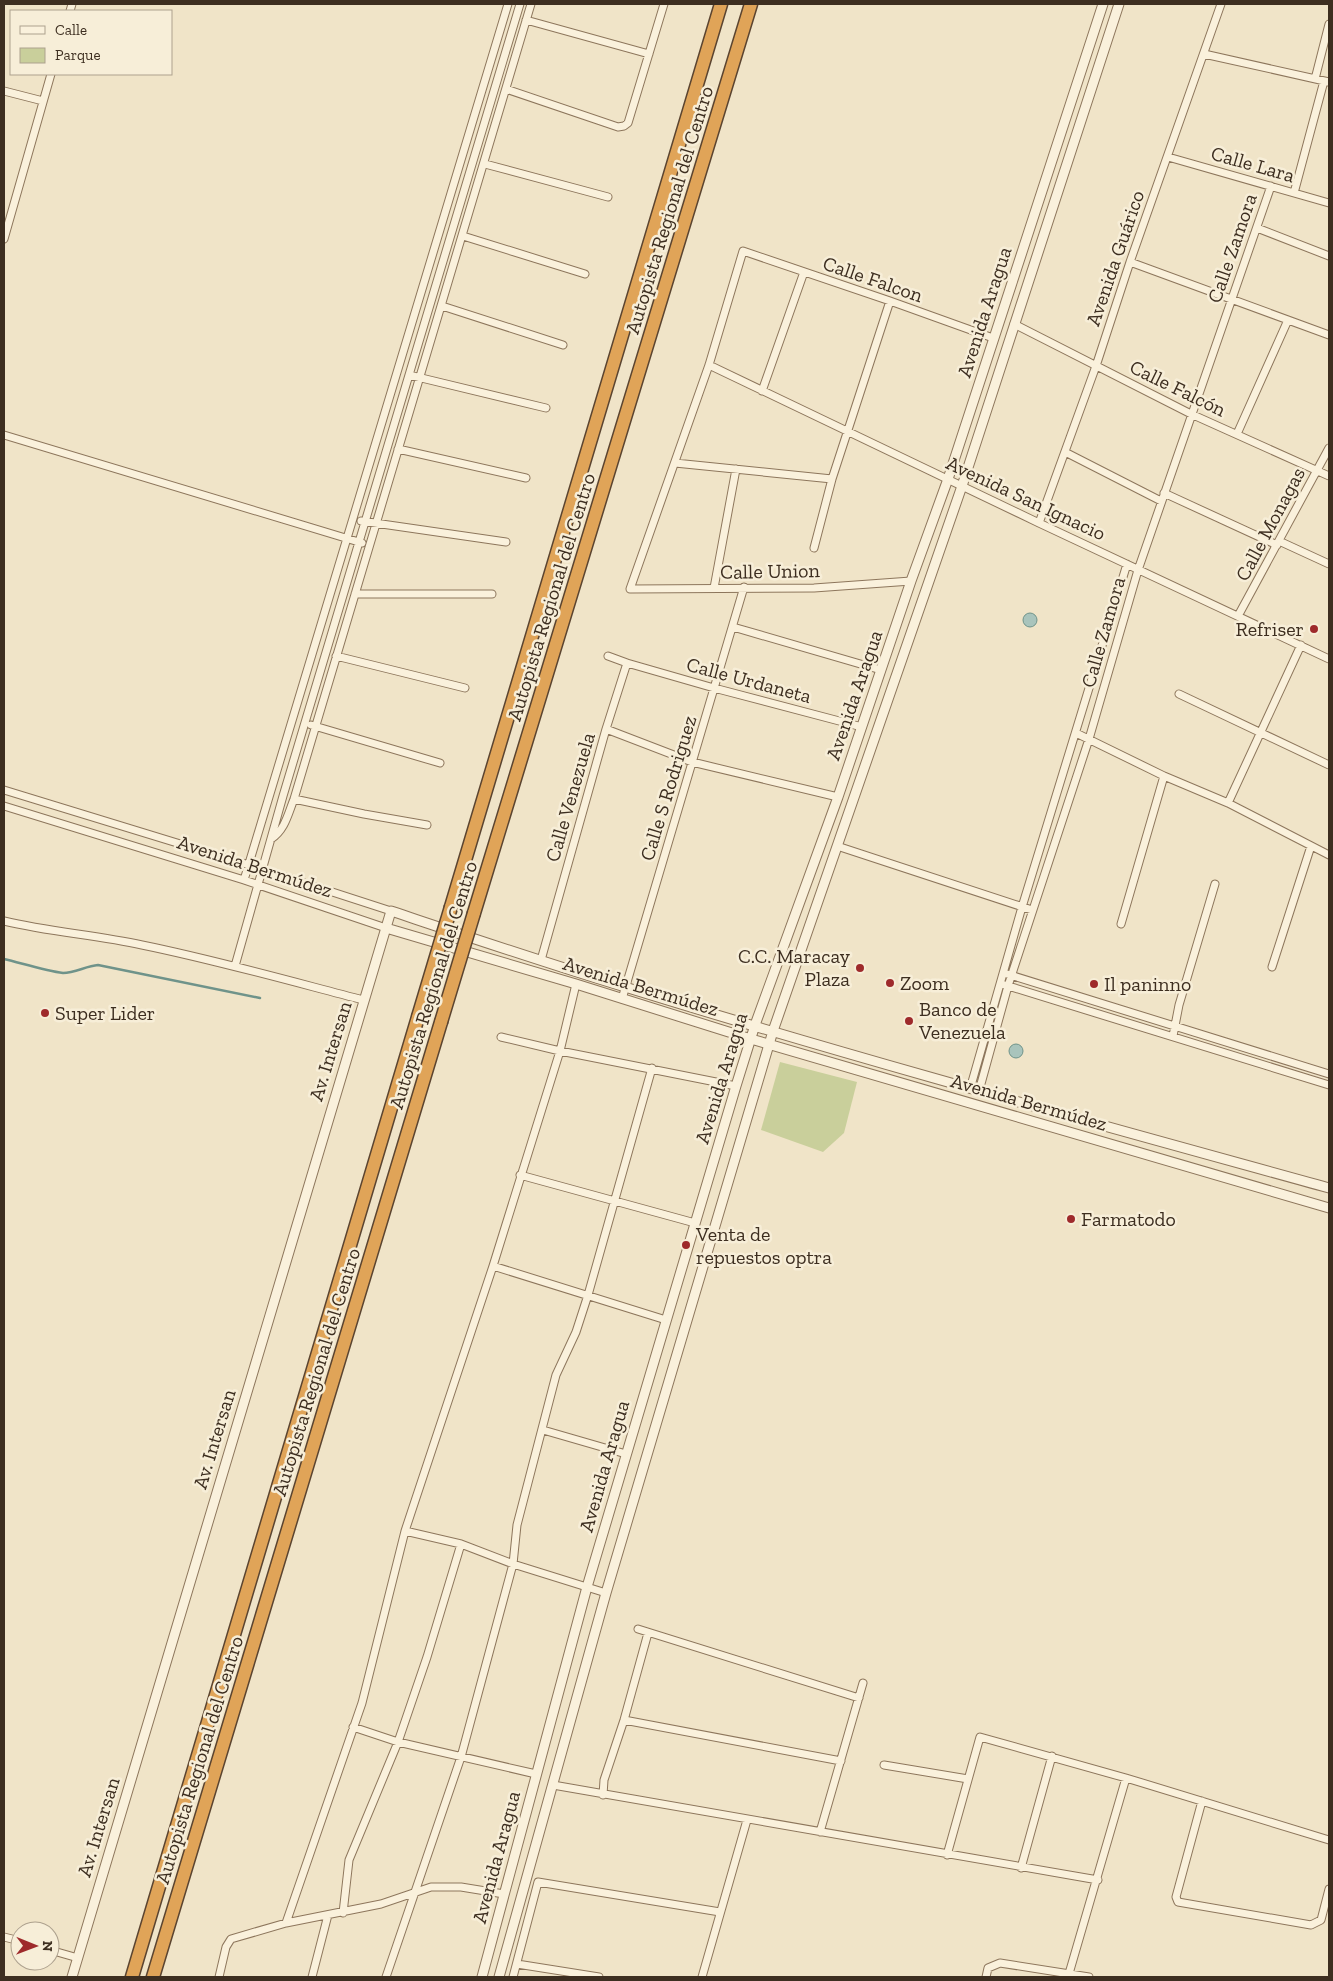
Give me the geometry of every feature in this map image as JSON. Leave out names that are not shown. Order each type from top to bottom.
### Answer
[{"type":"highway","name":"Autopista Regional del Centro","points":[[132,1977],[721,4]]},
{"type":"highway","name":"Autopista Regional del Centro","points":[[153,1977],[751,4]]},
{"type":"street","points":[[244,880],[508,4]]},
{"type":"street","points":[[235,966],[358,542],[520,4]]},
{"type":"street","points":[[271,839],[283,827],[294,799],[375,524],[485,164],[531,4]]},
{"type":"street","points":[[506,89],[618,127],[624,126],[628,123],[664,4]]},
{"type":"street","name":"Avenida Aragua","points":[[482,1977],[587,1587],[736,1086],[948,479],[1103,4]]},
{"type":"street","name":"Avenida Aragua","points":[[499,1977],[606,1593],[773,1031],[962,486],[1119,4]]},
{"type":"street","name":"Avenida Guárico","points":[[1039,523],[1096,366],[1130,262],[1221,4]]},
{"type":"street","points":[[526,20],[649,54]]},
{"type":"street","points":[[1315,79],[1329,24]]},
{"type":"street","points":[[1204,54],[1326,81],[1294,193]]},
{"type":"street","points":[[4,239],[51,75]]},
{"type":"street","points":[[4,91],[43,100]]},
{"type":"street","name":"Calle Lara","points":[[1168,157],[1329,203]]},
{"type":"street","points":[[485,164],[608,197]]},
{"type":"street","name":"Calle Zamora","points":[[1004,985],[1011,976],[1089,738],[1138,570],[1270,186]]},
{"type":"street","points":[[1256,228],[1329,256]]},
{"type":"street","points":[[463,236],[585,274]]},
{"type":"street","name":"Calle Falcon","points":[[709,365],[742,251],[993,338]]},
{"type":"street","points":[[1130,262],[1329,335]]},
{"type":"street","points":[[762,391],[804,272]]},
{"type":"street","points":[[814,548],[832,479],[890,301]]},
{"type":"street","points":[[442,306],[563,345]]},
{"type":"street","points":[[1237,434],[1288,320]]},
{"type":"street","name":"Calle Falcón","points":[[1014,324],[1191,414],[1329,476]]},
{"type":"street","points":[[709,365],[675,463],[832,479]]},
{"type":"street","name":"Avenida San Ignacio","points":[[709,365],[1329,659]]},
{"type":"street","points":[[409,375],[546,408]]},
{"type":"street","points":[[4,435],[369,545]]},
{"type":"street","name":"Calle Monagas","points":[[1238,616],[1329,448]]},
{"type":"street","points":[[398,449],[526,478]]},
{"type":"street","points":[[1065,452],[1161,501]]},
{"type":"street","name":"Calle Union","points":[[675,463],[630,589],[814,588],[911,581]]},
{"type":"street","points":[[714,588],[736,470]]},
{"type":"street","points":[[1164,494],[1329,564]]},
{"type":"street","points":[[353,519],[375,524],[506,542]]},
{"type":"street","name":"Calle Zamora","points":[[974,1090],[1004,985],[1003,973],[1022,907],[1127,564]]},
{"type":"street","name":"Calle S Rodriguez","points":[[622,999],[744,587]]},
{"type":"street","points":[[354,594],[492,594]]},
{"type":"street","points":[[733,627],[881,670]]},
{"type":"street","points":[[1228,803],[1301,645]]},
{"type":"street","points":[[336,656],[465,688]]},
{"type":"street","points":[[608,656],[627,663]]},
{"type":"street","name":"Calle Urdaneta","points":[[627,663],[862,727]]},
{"type":"street","name":"Calle Venezuela","points":[[541,960],[606,729],[627,663]]},
{"type":"street","points":[[1179,694],[1329,766]]},
{"type":"street","points":[[305,723],[440,763]]},
{"type":"street","points":[[606,729],[692,762],[838,797]]},
{"type":"street","points":[[1076,733],[1164,776],[1228,803],[1329,854]]},
{"type":"street","points":[[1121,924],[1164,776]]},
{"type":"street","name":"Avenida Bermúdez","points":[[4,790],[262,868],[625,987],[974,1090],[1329,1188]]},
{"type":"street","points":[[294,799],[427,825]]},
{"type":"street","name":"Avenida Bermúdez","points":[[4,806],[244,880],[386,928],[576,984],[751,1039],[1329,1208]]},
{"type":"street","points":[[837,846],[1032,910]]},
{"type":"street","points":[[1272,967],[1311,846]]},
{"type":"street","points":[[1173,1036],[1179,1005],[1215,884]]},
{"type":"street","name":"Av. Intersan","points":[[72,1977],[391,911]]},
{"type":"street","points":[[4,921],[39,930],[143,945],[235,966],[363,1000]]},
{"type":"street","points":[[1003,973],[1329,1074]]},
{"type":"street","points":[[286,1923],[362,1703],[405,1531],[493,1266],[560,1051],[576,984]]},
{"type":"street","points":[[1004,985],[1329,1085]]},
{"type":"street","points":[[501,1036],[560,1051],[736,1086]]},
{"type":"street","points":[[386,1977],[461,1757],[513,1564],[517,1525],[556,1375],[576,1332],[588,1295],[652,1068]]},
{"type":"street","points":[[1144,1154],[1149,1138]]},
{"type":"street","points":[[520,1175],[695,1223]]},
{"type":"street","points":[[493,1266],[666,1320]]},
{"type":"street","points":[[543,1430],[626,1454]]},
{"type":"street","points":[[405,1531],[461,1544],[513,1564],[606,1593]]},
{"type":"street","points":[[343,1913],[349,1860],[398,1742],[427,1657],[461,1544]]},
{"type":"street","points":[[638,1629],[859,1698]]},
{"type":"street","points":[[603,1795],[604,1780],[624,1720],[648,1633]]},
{"type":"street","points":[[820,1832],[863,1683]]},
{"type":"street","points":[[624,1720],[841,1761]]},
{"type":"street","points":[[353,1727],[398,1742],[536,1774]]},
{"type":"street","points":[[947,1855],[980,1737],[1052,1756],[1329,1840]]},
{"type":"street","points":[[1021,1868],[1052,1756]]},
{"type":"street","points":[[884,1764],[968,1780]]},
{"type":"street","points":[[1069,1976],[1126,1778]]},
{"type":"street","points":[[553,1785],[1098,1880]]},
{"type":"street","points":[[1202,1801],[1176,1898],[1178,1902],[1311,1925],[1321,1920],[1329,1889]]},
{"type":"street","points":[[702,1977],[747,1820]]},
{"type":"street","points":[[513,1977],[538,1882],[720,1912]]},
{"type":"street","points":[[219,1977],[226,1947],[231,1939],[286,1923],[343,1913],[431,1887],[448,1886],[504,1894]]},
{"type":"street","points":[[312,1977],[328,1915]]},
{"type":"street","points":[[60,1953],[78,1958]]},
{"type":"street","points":[[986,1977],[988,1968],[1000,1963],[1069,1976],[1089,1977]]},
{"type":"street","points":[[517,1964],[599,1977]]},
{"type":"green space","points":[[780,1062],[857,1082],[844,1133],[823,1152],[761,1130]]},
{"type":"water","points":[[1027,613],[1033,613],[1037,620],[1033,627],[1027,627],[1023,623],[1023,617]]},
{"type":"water","points":[[1016,1044],[1021,1046],[1023,1051],[1021,1056],[1016,1058],[1011,1056],[1009,1051],[1011,1046]]},
{"type":"waterway","points":[[4,959],[63,973],[98,965],[260,998]]},
{"type":"place","name":"Refriser","points":[[1314,629]]},
{"type":"place","name":"C.C. Maracay Plaza","points":[[860,968]]},
{"type":"place","name":"Zoom","points":[[890,983]]},
{"type":"place","name":"Il paninno","points":[[1094,984]]},
{"type":"place","name":"Super Lider","points":[[45,1013]]},
{"type":"place","name":"Banco de Venezuela","points":[[909,1021]]},
{"type":"place","name":"Farmatodo","points":[[1071,1219]]},
{"type":"place","name":"Venta de repuestos optra","points":[[686,1245]]}]
